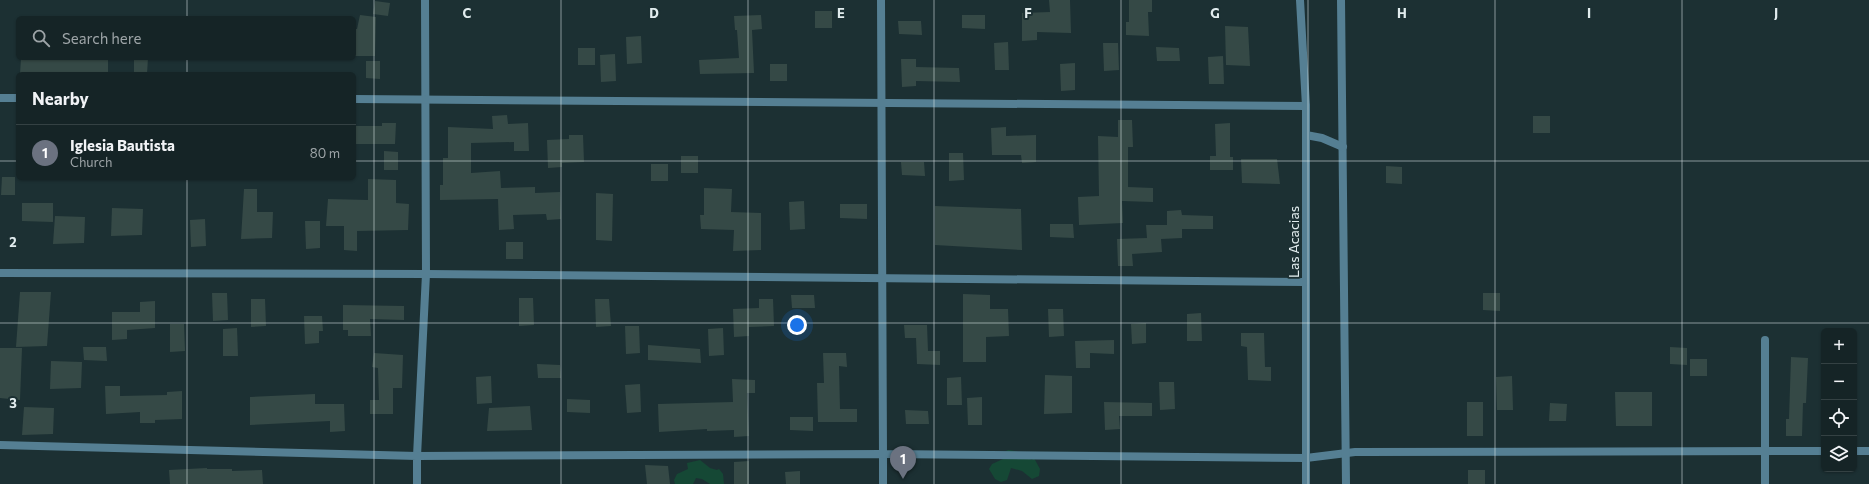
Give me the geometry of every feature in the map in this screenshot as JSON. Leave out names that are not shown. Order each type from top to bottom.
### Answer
[{"type":"street","points":[[417,484],[426,274],[426,0]]},
{"type":"street","points":[[881,0],[883,484]]},
{"type":"street","name":"Las Acacias","points":[[1300,0],[1306,106],[1306,484]]},
{"type":"street","points":[[1341,0],[1346,484]]},
{"type":"street","points":[[0,98],[16,98]]},
{"type":"street","points":[[356,99],[1306,106]]},
{"type":"street","points":[[1306,135],[1322,138],[1343,147]]},
{"type":"street","points":[[0,274],[426,274],[1306,282]]},
{"type":"street","points":[[1765,340],[1765,484]]},
{"type":"street","points":[[0,445],[417,456],[883,454],[1306,458],[1346,453],[1821,451]]},
{"type":"street","points":[[1857,451],[1869,451]]},
{"type":"green space","points":[[1008,450],[1018,452],[1032,460],[1034,458],[1040,469],[1039,476],[1032,479],[1022,471],[1011,468],[1007,480],[1001,482],[995,479],[989,469],[992,464],[1003,459],[1002,453]]},
{"type":"green space","points":[[700,460],[710,468],[717,470],[719,469],[723,474],[724,484],[710,484],[702,479],[696,478],[693,484],[675,484],[674,480],[677,474],[688,469],[687,463]]},
{"type":"building","points":[[1049,0],[1070,0],[1071,33],[1037,32],[1037,40],[1022,41],[1022,13],[1050,12]]},
{"type":"building","points":[[1129,0],[1152,0],[1152,12],[1148,12],[1149,36],[1126,35],[1126,22],[1129,22]]},
{"type":"building","points":[[375,1],[390,3],[388,16],[373,14]]},
{"type":"building","points":[[815,11],[832,11],[832,28],[815,28]]},
{"type":"building","points":[[360,15],[376,17],[375,56],[356,56],[357,29]]},
{"type":"building","points":[[761,15],[762,29],[752,30],[754,73],[700,74],[699,60],[739,58],[737,30],[735,30],[734,16]]},
{"type":"building","points":[[962,15],[985,15],[985,29],[962,28]]},
{"type":"building","points":[[898,21],[921,21],[922,35],[899,34]]},
{"type":"building","points":[[1225,26],[1248,27],[1250,66],[1226,65]]},
{"type":"building","points":[[641,36],[642,63],[627,64],[626,37]]},
{"type":"building","points":[[1008,42],[1009,70],[995,70],[994,43]]},
{"type":"building","points":[[1103,43],[1118,43],[1119,70],[1104,71]]},
{"type":"building","points":[[1156,47],[1179,48],[1180,61],[1157,61]]},
{"type":"building","points":[[578,48],[595,48],[595,65],[578,65]]},
{"type":"building","points":[[615,54],[616,81],[601,82],[600,55]]},
{"type":"building","points":[[1223,56],[1224,84],[1209,84],[1208,57]]},
{"type":"building","points":[[901,59],[916,59],[916,67],[959,68],[960,82],[916,81],[916,86],[902,87]]},
{"type":"building","points":[[21,60],[108,60],[108,72],[20,72]]},
{"type":"building","points":[[134,60],[148,60],[147,72],[134,72]]},
{"type":"building","points":[[366,61],[380,61],[380,79],[366,78]]},
{"type":"building","points":[[1075,63],[1075,90],[1061,91],[1060,64]]},
{"type":"building","points":[[770,64],[787,64],[787,81],[770,81]]},
{"type":"building","points":[[507,115],[508,124],[528,123],[529,151],[514,151],[514,142],[471,143],[471,173],[500,171],[501,188],[535,187],[535,193],[560,192],[561,219],[547,220],[546,214],[513,215],[514,229],[499,230],[498,199],[440,200],[440,185],[443,185],[443,158],[448,158],[448,127],[493,129],[492,116]]},
{"type":"building","points":[[1533,116],[1550,116],[1550,133],[1533,133]]},
{"type":"building","points":[[1118,120],[1132,120],[1133,147],[1128,147],[1128,187],[1153,188],[1153,202],[1122,201],[1123,223],[1079,225],[1078,197],[1099,196],[1098,136],[1118,137]]},
{"type":"building","points":[[382,123],[396,123],[395,144],[356,144],[356,126],[382,126]]},
{"type":"building","points":[[1230,123],[1230,157],[1233,157],[1233,170],[1210,170],[1210,156],[1216,156],[1215,124]]},
{"type":"building","points":[[1006,127],[1006,136],[1036,135],[1036,162],[1022,163],[1021,155],[992,155],[991,128]]},
{"type":"building","points":[[569,135],[583,135],[584,162],[562,163],[562,167],[548,168],[547,140],[569,139]]},
{"type":"building","points":[[384,151],[398,152],[398,170],[384,170]]},
{"type":"building","points":[[949,153],[963,153],[964,180],[949,181]]},
{"type":"building","points":[[681,156],[698,156],[698,173],[681,173]]},
{"type":"building","points":[[1241,159],[1277,159],[1280,184],[1242,183]]},
{"type":"building","points":[[901,162],[924,162],[925,176],[902,175]]},
{"type":"building","points":[[651,164],[668,164],[668,181],[651,181]]},
{"type":"building","points":[[1386,166],[1402,167],[1402,184],[1386,183]]},
{"type":"building","points":[[2,177],[15,177],[15,195],[1,195]]},
{"type":"building","points":[[368,179],[396,180],[396,203],[409,204],[408,230],[357,231],[357,251],[344,250],[344,226],[326,226],[328,199],[368,200]]},
{"type":"building","points":[[704,188],[732,189],[731,212],[761,213],[761,250],[733,251],[734,230],[701,229],[700,215],[704,215]]},
{"type":"building","points":[[244,189],[257,189],[257,212],[273,212],[272,238],[241,239]]},
{"type":"building","points":[[596,193],[613,194],[612,241],[596,240]]},
{"type":"building","points":[[804,201],[805,229],[790,230],[789,202]]},
{"type":"building","points":[[22,203],[53,203],[53,222],[22,221]]},
{"type":"building","points":[[840,204],[867,204],[867,219],[840,218]]},
{"type":"building","points":[[935,206],[1021,209],[1022,250],[935,245]]},
{"type":"building","points":[[112,208],[143,209],[142,235],[111,236]]},
{"type":"building","points":[[1181,210],[1182,215],[1213,216],[1213,229],[1182,229],[1182,238],[1161,239],[1162,252],[1132,254],[1133,266],[1118,266],[1117,239],[1147,238],[1146,225],[1167,225],[1167,211]]},
{"type":"building","points":[[55,216],[85,217],[84,243],[53,244]]},
{"type":"building","points":[[205,219],[206,246],[191,247],[190,220]]},
{"type":"building","points":[[305,221],[320,221],[320,248],[306,249]]},
{"type":"building","points":[[1050,224],[1073,224],[1074,238],[1050,237]]},
{"type":"building","points":[[506,242],[523,242],[523,259],[506,259]]},
{"type":"building","points":[[20,292],[51,292],[47,346],[16,347]]},
{"type":"building","points":[[212,293],[227,293],[228,320],[213,321]]},
{"type":"building","points":[[1483,293],[1500,293],[1500,311],[1483,310]]},
{"type":"building","points":[[963,294],[990,295],[990,309],[1008,309],[1009,336],[986,337],[986,362],[963,362]]},
{"type":"building","points":[[791,295],[814,295],[815,308],[792,308]]},
{"type":"building","points":[[519,298],[533,298],[534,325],[519,326]]},
{"type":"building","points":[[251,299],[265,299],[266,326],[251,327]]},
{"type":"building","points":[[595,299],[609,299],[611,326],[596,327]]},
{"type":"building","points":[[759,299],[773,299],[774,326],[749,327],[749,336],[734,337],[733,309],[759,308]]},
{"type":"building","points":[[155,301],[155,328],[127,330],[127,339],[112,340],[112,312],[140,312],[140,302]]},
{"type":"building","points":[[343,305],[404,306],[404,320],[370,319],[371,336],[348,336],[348,330],[343,330]]},
{"type":"building","points":[[1048,309],[1063,309],[1064,336],[1049,337]]},
{"type":"building","points":[[1201,313],[1202,341],[1187,341],[1187,314]]},
{"type":"building","points":[[304,316],[322,316],[323,331],[319,331],[319,343],[305,344]]},
{"type":"building","points":[[1146,323],[1146,343],[1132,344],[1131,324]]},
{"type":"building","points":[[170,324],[184,324],[185,351],[170,352]]},
{"type":"building","points":[[904,325],[927,325],[928,351],[940,351],[940,365],[917,364],[916,338],[905,338]]},
{"type":"building","points":[[625,326],[639,326],[640,353],[626,354]]},
{"type":"building","points":[[237,328],[238,356],[223,356],[223,329]]},
{"type":"building","points":[[723,328],[724,355],[709,356],[708,329]]},
{"type":"building","points":[[1241,333],[1264,333],[1265,367],[1271,367],[1271,381],[1248,380],[1247,347],[1241,346]]},
{"type":"building","points":[[1114,340],[1114,354],[1090,353],[1090,368],[1076,368],[1075,341]]},
{"type":"building","points":[[648,345],[700,349],[701,363],[648,360]]},
{"type":"building","points":[[83,347],[106,347],[107,361],[84,360]]},
{"type":"building","points":[[1670,347],[1687,348],[1687,365],[1670,364]]},
{"type":"building","points":[[0,348],[22,348],[20,400],[0,398]]},
{"type":"building","points":[[374,353],[403,355],[402,388],[393,388],[393,414],[370,414],[370,400],[379,400],[378,368],[372,367]]},
{"type":"building","points":[[823,353],[846,353],[847,367],[839,366],[840,409],[857,409],[857,422],[818,422],[817,383],[824,383]]},
{"type":"building","points":[[1791,357],[1808,358],[1806,403],[1803,403],[1802,436],[1786,436],[1786,419],[1789,419]]},
{"type":"building","points":[[1690,359],[1707,359],[1707,376],[1690,376]]},
{"type":"building","points":[[51,361],[82,362],[81,388],[50,389]]},
{"type":"building","points":[[537,364],[560,365],[561,378],[538,378]]},
{"type":"building","points":[[1045,375],[1072,376],[1072,413],[1044,414]]},
{"type":"building","points":[[491,376],[492,403],[477,404],[476,377]]},
{"type":"building","points":[[1512,376],[1513,410],[1497,410],[1496,377]]},
{"type":"building","points":[[961,377],[962,405],[947,405],[947,378]]},
{"type":"building","points":[[732,379],[755,380],[755,393],[747,393],[749,436],[734,437],[734,430],[707,431],[707,429],[659,432],[658,404],[733,402]]},
{"type":"building","points":[[1159,382],[1174,382],[1175,409],[1160,410]]},
{"type":"building","points":[[640,384],[641,412],[627,413],[625,385]]},
{"type":"building","points":[[105,386],[120,386],[120,396],[167,395],[167,392],[182,391],[182,419],[155,420],[155,423],[140,423],[140,412],[106,414]]},
{"type":"building","points":[[1615,392],[1652,392],[1652,426],[1616,426]]},
{"type":"building","points":[[315,394],[315,404],[344,404],[345,431],[330,432],[330,421],[250,425],[250,397]]},
{"type":"building","points":[[982,397],[982,425],[968,425],[967,398]]},
{"type":"building","points":[[567,399],[590,400],[590,413],[567,412]]},
{"type":"building","points":[[1104,402],[1152,403],[1152,416],[1119,416],[1120,429],[1105,430]]},
{"type":"building","points":[[1467,402],[1483,402],[1483,436],[1467,436]]},
{"type":"building","points":[[1550,403],[1567,404],[1566,421],[1549,421]]},
{"type":"building","points":[[530,406],[532,430],[487,431],[489,408]]},
{"type":"building","points":[[24,407],[54,408],[53,434],[22,435]]},
{"type":"building","points":[[905,410],[928,411],[929,424],[906,424]]},
{"type":"building","points":[[790,417],[813,417],[813,431],[790,430]]},
{"type":"building","points":[[749,461],[749,484],[734,484],[734,462]]},
{"type":"building","points":[[645,465],[668,466],[670,484],[647,484]]},
{"type":"building","points":[[207,468],[232,469],[232,471],[262,470],[263,484],[170,484],[169,470]]},
{"type":"building","points":[[1468,470],[1485,470],[1485,484],[1468,484]]},
{"type":"building","points":[[800,471],[800,484],[786,484],[785,472]]},
{"type":"place","name":"Iglesia Bautista","points":[[903,479]]}]
